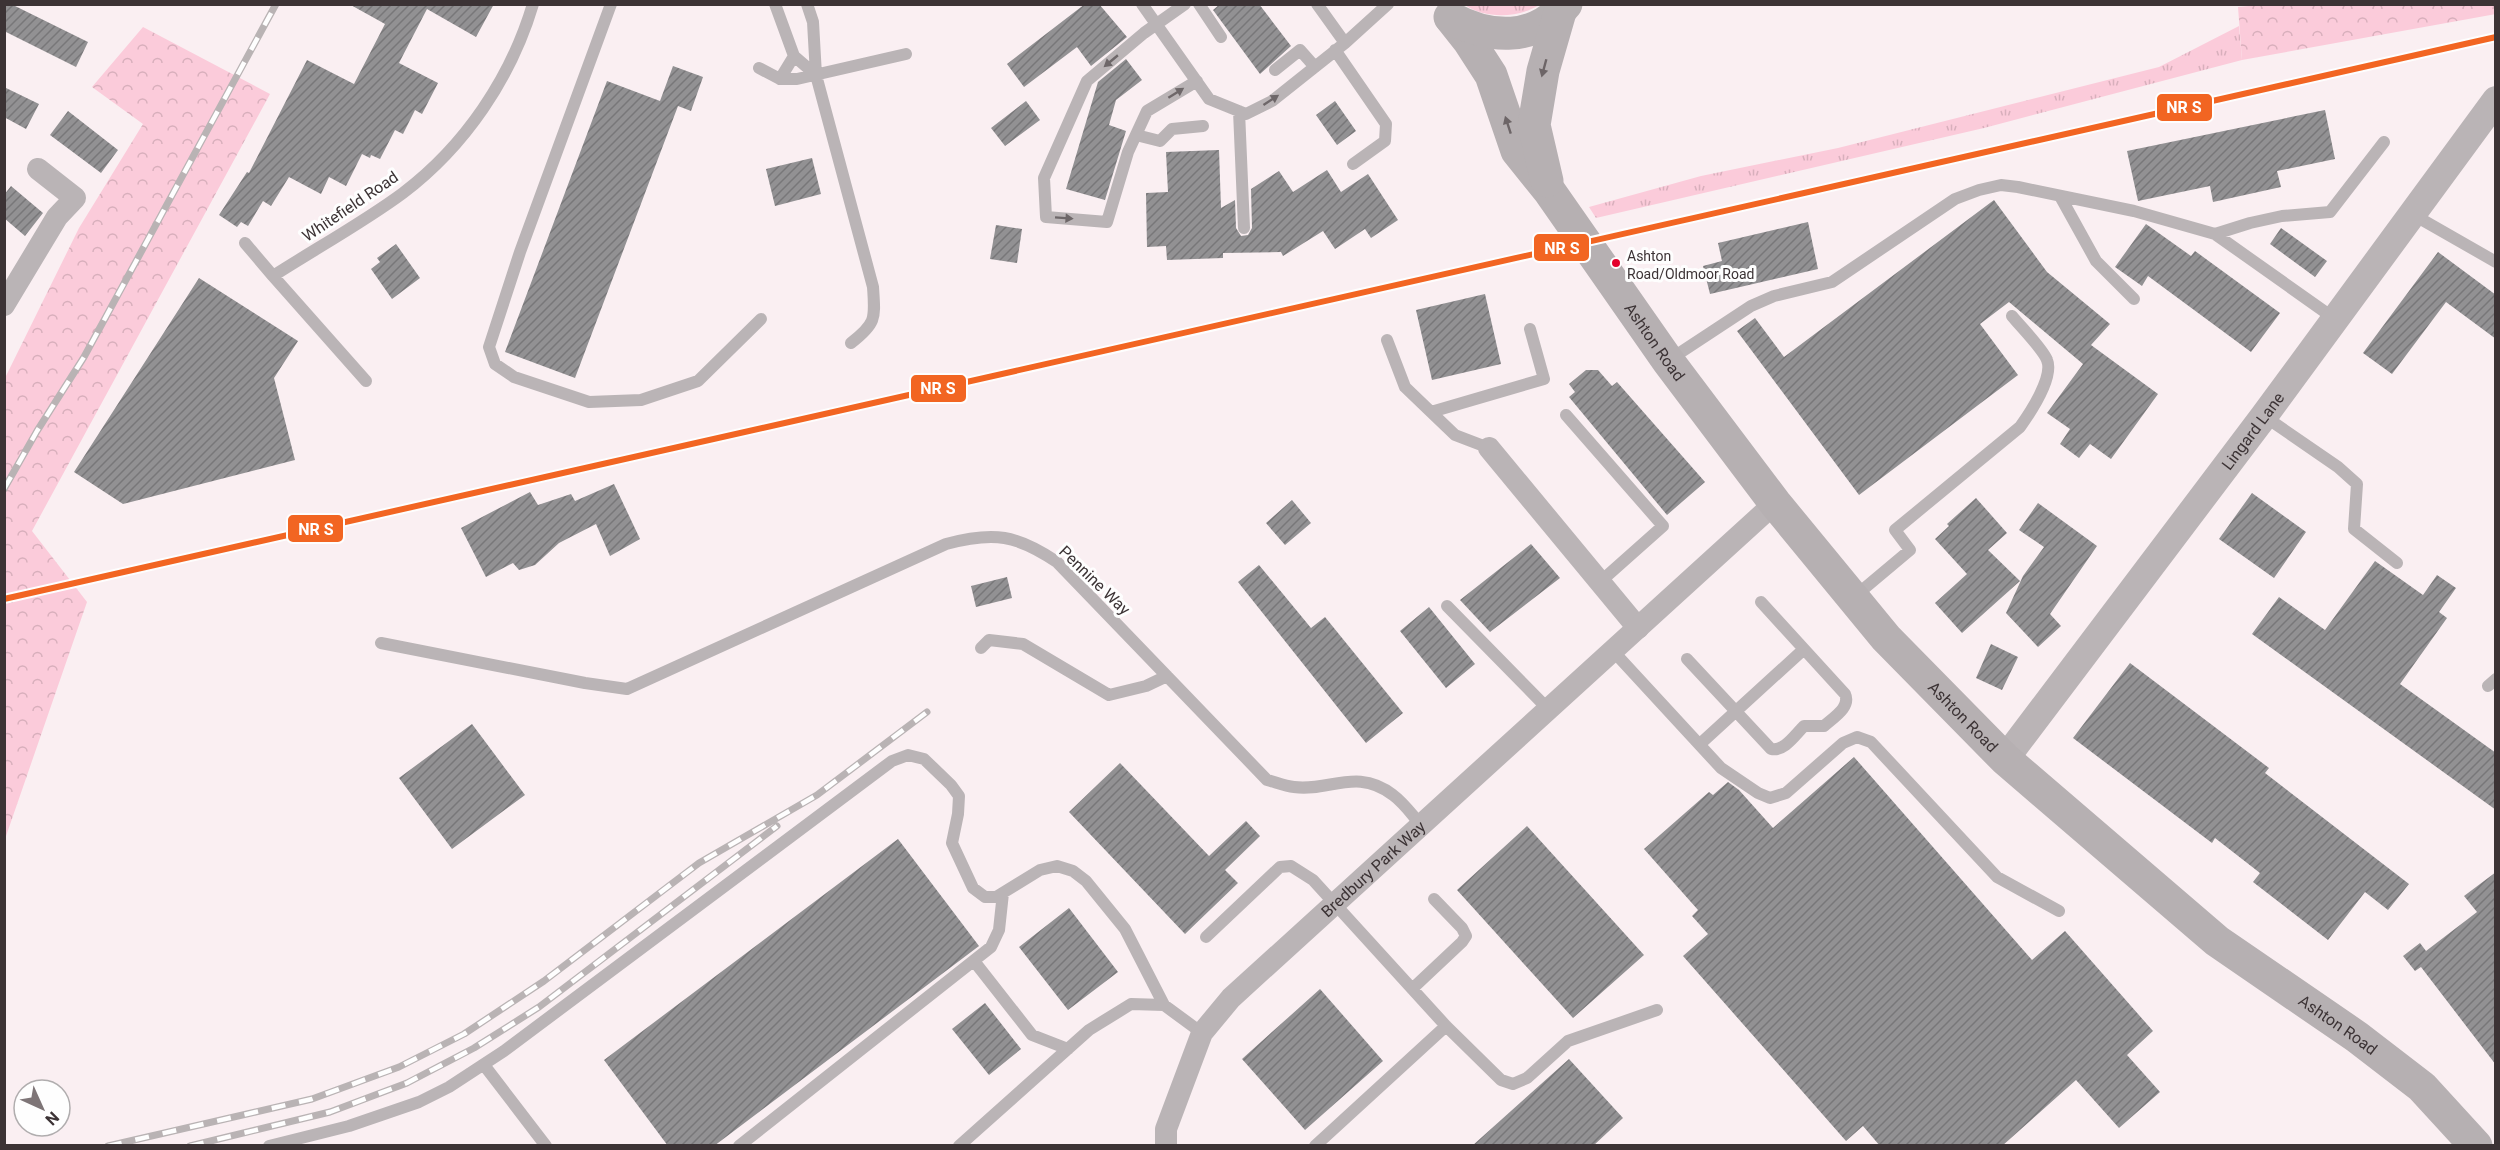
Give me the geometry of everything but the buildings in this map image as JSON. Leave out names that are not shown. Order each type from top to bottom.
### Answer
[{"type":"highway","points":[[1443,11],[1471,29],[1494,34],[1510,34],[1541,25],[1563,8]]},
{"type":"highway","name":"Ashton Road","points":[[1550,192],[1534,125],[1543,71],[1563,8]]},
{"type":"highway","name":"Ashton Road","points":[[1443,11],[1469,41],[1491,75],[1517,152],[1550,192],[1668,360],[1775,503],[1886,638],[2006,759],[2217,941],[2357,1037],[2422,1087],[2476,1146]]},
{"type":"street","name":"Lingard Lane","points":[[2006,759],[2264,416],[2496,100]]},
{"type":"street","points":[[4,304],[57,218],[75,198],[38,169]]},
{"type":"street","points":[[1488,448],[1638,628]]},
{"type":"street","name":"Bredbury Park Way","points":[[1166,1146],[1166,1129],[1202,1033],[1231,998],[1614,652],[1775,503]]},
{"type":"lane","name":"Whitefield Road","points":[[273,276],[404,192],[459,141],[496,88],[524,36],[533,4]]},
{"type":"lane","points":[[611,4],[520,252],[489,347],[495,364],[514,377],[589,402],[641,400],[698,381],[761,319]]},
{"type":"lane","points":[[775,4],[794,56],[816,75]]},
{"type":"lane","points":[[807,4],[813,22],[816,75],[873,287],[875,316],[867,331],[851,343]]},
{"type":"lane","points":[[1142,4],[1209,99],[1246,114],[1272,101],[1388,4]]},
{"type":"lane","points":[[1185,4],[1156,24],[1087,81],[1044,178],[1046,217],[1107,222],[1128,152],[1147,111],[1197,81]]},
{"type":"lane","points":[[1199,4],[1221,37]]},
{"type":"lane","points":[[1317,4],[1386,124],[1385,141],[1353,164]]},
{"type":"lane","points":[[1275,70],[1300,50],[1315,67]]},
{"type":"lane","points":[[759,68],[780,80],[816,75],[906,54]]},
{"type":"lane","points":[[780,80],[794,56]]},
{"type":"lane","points":[[1239,111],[1244,228]]},
{"type":"lane","points":[[1136,135],[1160,141],[1172,129],[1203,126]]},
{"type":"lane","points":[[2215,234],[2282,216],[2330,212],[2384,142]]},
{"type":"lane","points":[[1668,360],[1752,306],[1774,296],[1832,282],[1955,199],[2001,185],[2134,211],[2215,234],[2335,319]]},
{"type":"lane","points":[[2060,195],[2096,261],[2134,299]]},
{"type":"lane","points":[[2412,214],[2496,261]]},
{"type":"lane","points":[[245,243],[366,381]]},
{"type":"lane","points":[[1853,598],[1910,550],[1895,530],[2020,427],[2030,414],[2048,371],[2047,360],[2012,316]]},
{"type":"lane","points":[[1431,412],[1544,379],[1530,329]]},
{"type":"lane","points":[[1387,340],[1405,387],[1455,435],[1488,448]]},
{"type":"lane","points":[[1566,415],[1664,526],[1599,582]]},
{"type":"lane","points":[[2264,416],[2338,467],[2357,484],[2355,529],[2397,563]]},
{"type":"lane","name":"Pennine Way","points":[[381,643],[585,683],[627,689],[946,544],[972,537],[1002,536],[1032,545],[1057,562],[1267,780],[1294,788],[1342,781],[1367,783],[1393,795],[1422,826]]},
{"type":"lane","points":[[1687,659],[1771,749],[1777,751],[1782,748],[1804,726],[1824,726],[1846,705],[1848,699],[1761,602]]},
{"type":"lane","points":[[1447,606],[1549,711]]},
{"type":"lane","points":[[981,648],[989,640],[1023,644],[1109,695],[1146,686],[1167,676]]},
{"type":"lane","points":[[1700,744],[1803,650]]},
{"type":"lane","points":[[1614,652],[1721,768],[1758,793],[1770,798],[1786,793],[1843,742],[1857,737],[1871,742],[1997,877],[2060,911]]},
{"type":"lane","points":[[269,1146],[349,1126],[408,1106],[449,1087],[484,1065],[892,761],[908,755],[924,759],[951,784],[958,796],[958,814],[952,843],[973,888],[985,897],[996,897],[1040,870],[1057,866],[1073,871],[1086,881],[1125,929],[1164,1005],[1202,1033]]},
{"type":"lane","points":[[1206,937],[1280,867],[1291,866],[1305,873],[1336,904],[1446,1026],[1502,1080],[1513,1084],[1527,1078],[1568,1041],[1657,1010]]},
{"type":"lane","points":[[740,1146],[974,961],[995,941],[999,930],[1004,893]]},
{"type":"lane","points":[[1412,989],[1466,936],[1462,928],[1434,899]]},
{"type":"lane","points":[[974,961],[1032,1035],[1068,1049]]},
{"type":"lane","points":[[958,1146],[1089,1030],[1131,1004],[1164,1005]]},
{"type":"lane","points":[[1324,1143],[1446,1026]]},
{"type":"lane","points":[[484,1065],[546,1146]]},
{"type":"green space","points":[[2269,4],[2495,4],[2496,14],[2242,60],[2238,7]]},
{"type":"green space","points":[[1465,5],[1539,5],[1522,12],[1492,15],[1473,10]]},
{"type":"green space","points":[[2239,26],[2242,60],[1984,128],[1596,218],[1589,207],[1701,176],[1838,148],[2159,67]]},
{"type":"green space","points":[[143,27],[270,94],[32,531],[87,602],[5,839],[5,378],[79,228],[143,124],[92,87]]},
{"type":"railway","points":[[4,489],[37,431],[84,357],[276,4]]},
{"type":"railway","points":[[108,1146],[312,1099],[399,1067],[464,1034],[544,981],[699,863],[817,795],[927,712]]},
{"type":"railway","points":[[190,1146],[330,1112],[407,1083],[474,1048],[539,1007],[777,826]]},
{"type":"transit line","points":[[4,599],[2496,37]]},
{"type":"place","name":"Ashton Road/Oldmoor Road","points":[[1616,263]]}]
